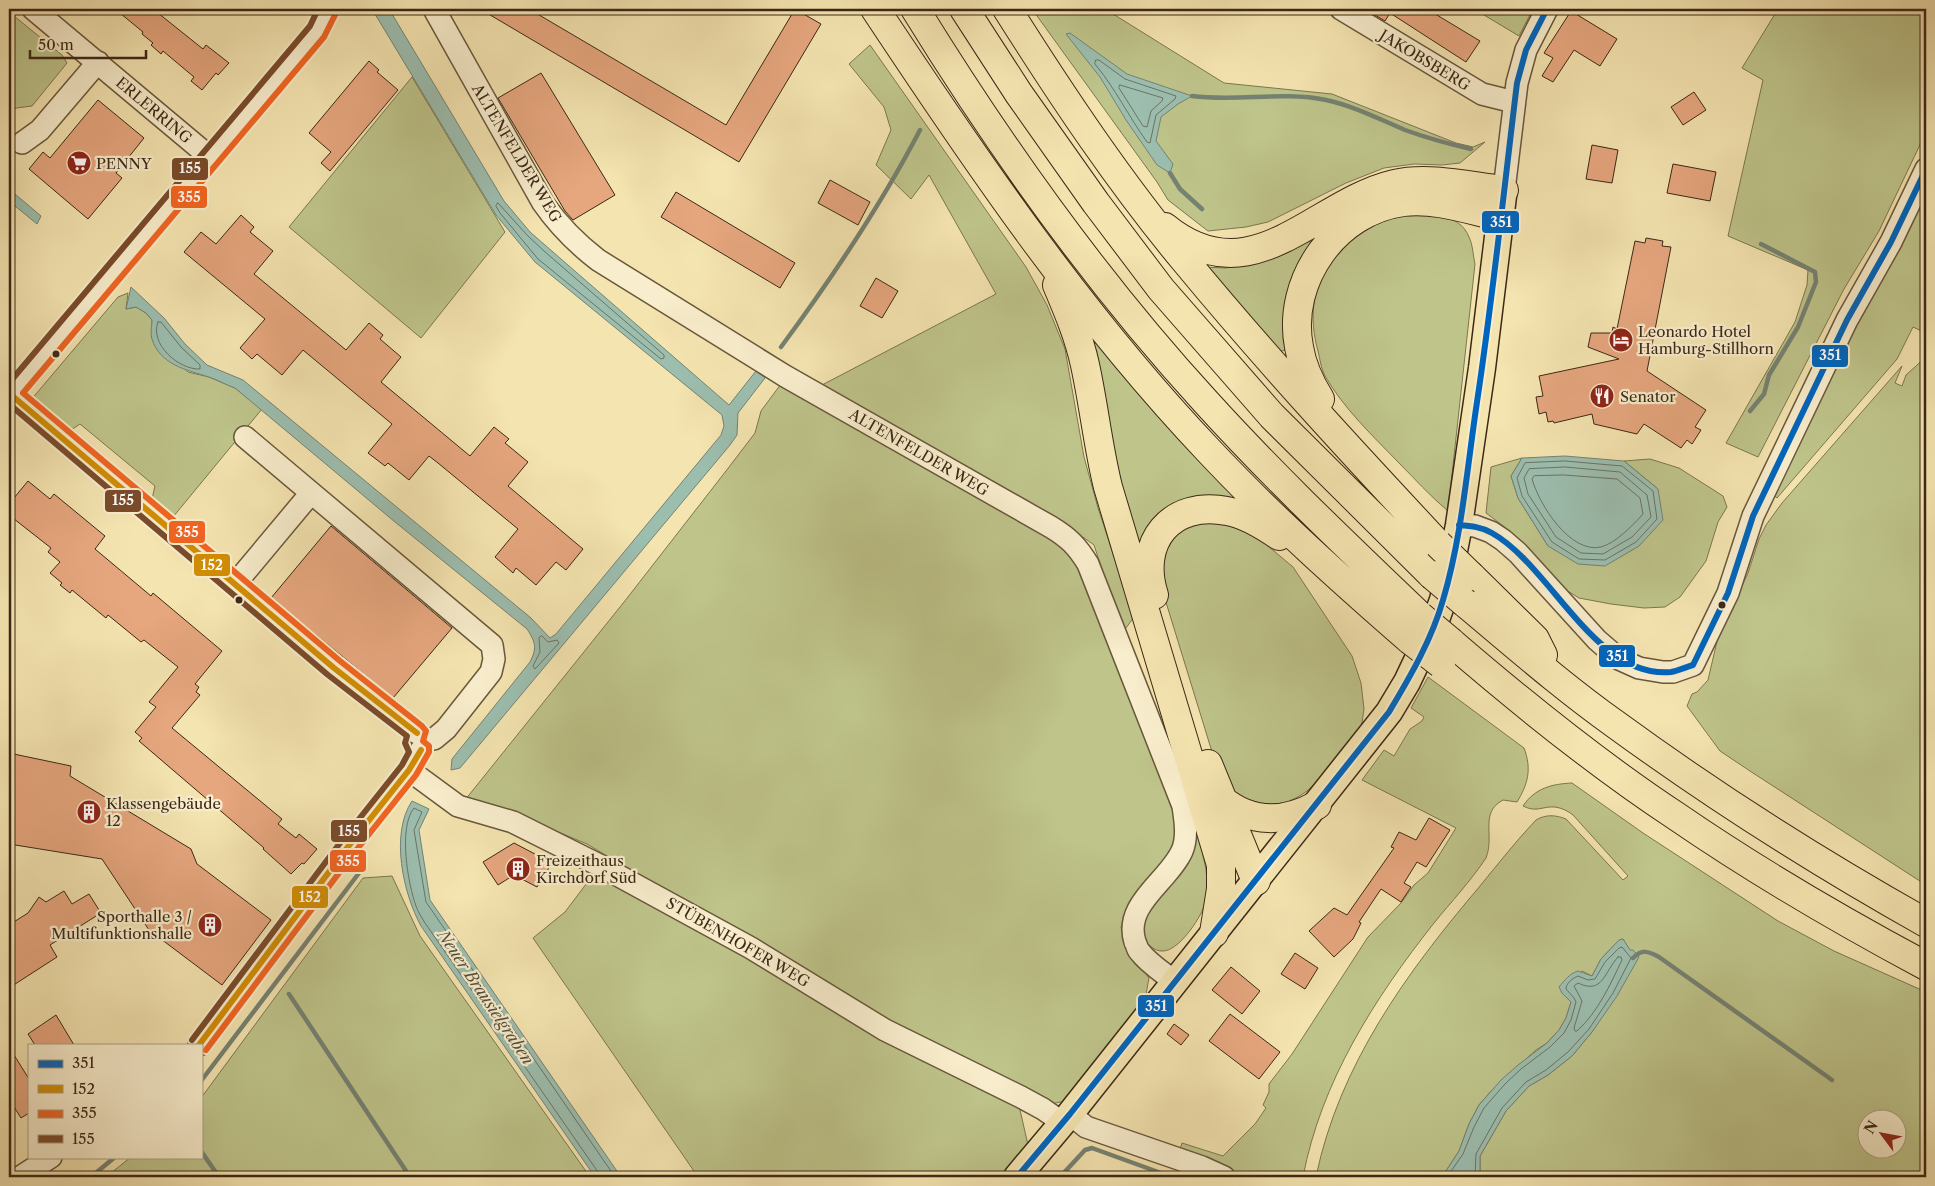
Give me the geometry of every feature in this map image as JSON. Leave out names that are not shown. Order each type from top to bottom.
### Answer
[{"type":"highway","points":[[874,9],[960,138],[1043,254],[1107,334],[1208,450],[1324,566]]},
{"type":"highway","points":[[915,9],[987,120],[1064,230],[1131,316],[1205,401],[1415,628]]},
{"type":"highway","points":[[964,9],[1019,94],[1096,203],[1161,288],[1272,416],[1432,575],[1553,676],[1613,723],[1696,782],[1822,864],[1926,923]]},
{"type":"highway","points":[[1007,9],[1050,76],[1140,204],[1186,262],[1349,448],[1438,544],[1535,639],[1553,676]]},
{"type":"highway","points":[[1140,204],[1167,228],[1182,238],[1217,252],[1237,253],[1258,250],[1279,242],[1359,198],[1394,184],[1430,182],[1504,190]]},
{"type":"highway","points":[[1349,448],[1314,389],[1304,367],[1298,345],[1299,304],[1313,263],[1340,231],[1357,219],[1385,206],[1420,201],[1442,203],[1501,217]]},
{"type":"highway","points":[[1043,254],[1068,311],[1085,365],[1100,453],[1108,487],[1221,865],[1221,889],[1214,933]]},
{"type":"highway","points":[[1256,881],[1204,756],[1151,586],[1148,569],[1151,551],[1158,534],[1169,523],[1184,514],[1204,510],[1226,511],[1264,526],[1415,628],[1446,653],[1503,687],[1674,816],[1778,882],[1926,966]]},
{"type":"highway","points":[[1222,799],[1237,810],[1248,815],[1269,819],[1293,816],[1317,805]]},
{"type":"highway","points":[[1221,865],[1232,874],[1256,881]]},
{"type":"main road","points":[[1017,1177],[1067,1118],[1317,805],[1389,712],[1408,682],[1431,632],[1442,600],[1459,525],[1504,190]]},
{"type":"street","name":"ERLERRING","points":[[33,9],[211,158]]},
{"type":"street","points":[[328,9],[317,31],[10,394],[334,668],[424,741]]},
{"type":"street","name":"ALTENFELDER WEG","points":[[434,9],[543,203],[557,224],[576,243],[598,260],[785,376],[1068,537],[1079,549],[1088,564],[1183,806],[1186,834],[1183,850],[1174,864],[1137,909],[1133,923],[1134,936],[1139,952],[1175,982]]},
{"type":"street","name":"JAKOBSBERG","points":[[1341,9],[1482,94],[1514,102]]},
{"type":"street","points":[[1504,190],[1517,82],[1526,50],[1546,9]]},
{"type":"street","points":[[22,143],[40,130],[98,62]]},
{"type":"street","points":[[1459,525],[1475,526],[1503,540],[1518,553],[1597,640],[1619,659],[1639,668],[1663,672],[1673,672],[1693,665],[1728,593],[1753,516],[1847,320],[1891,242],[1926,169]]},
{"type":"street","points":[[200,1044],[347,848],[409,770],[424,741],[446,729],[491,672],[494,659],[492,645],[245,437]]},
{"type":"street","points":[[235,584],[311,493]]},
{"type":"street","name":"STÜBENHOFER WEG","points":[[409,770],[458,806],[513,822],[599,865],[751,948],[885,1030],[1048,1111],[1197,1171],[1224,1177]]},
{"type":"street","points":[[20,1177],[49,1158]]},
{"type":"green space","points":[[1032,9],[1105,9],[1224,83],[1332,94],[1456,143],[1473,147],[1485,142],[1460,163],[1442,165],[1414,164],[1384,168],[1346,183],[1268,222],[1246,227],[1208,231],[1168,200]]},
{"type":"green space","points":[[1474,9],[1533,9],[1519,36]]},
{"type":"green space","points":[[1778,9],[1926,9],[1926,132],[1879,231],[1844,289],[1758,457],[1726,443],[1795,322],[1807,285],[1808,270],[1728,236],[1763,80],[1742,68]]},
{"type":"green space","points":[[9,12],[62,55],[67,63],[32,106],[9,109]]},
{"type":"green space","points":[[870,45],[1026,267],[1047,305],[1065,349],[1084,457],[1098,508],[1134,617],[1123,632],[1094,545],[1073,530],[822,385],[996,294],[929,175],[911,199],[876,165],[891,130],[884,107],[849,64]]},
{"type":"green space","points":[[412,77],[505,232],[421,338],[289,227]]},
{"type":"green space","points":[[1926,187],[1926,333],[1913,327],[1897,359],[1777,498],[1772,494],[1864,304]]},
{"type":"green space","points":[[1402,214],[1430,214],[1449,218],[1457,222],[1469,237],[1475,264],[1448,511],[1369,432],[1341,400],[1322,370],[1313,327],[1314,304],[1319,283],[1328,264],[1342,248],[1359,234],[1379,222]]},
{"type":"green space","points":[[1310,241],[1311,253],[1291,349],[1277,352],[1201,267],[1226,268],[1259,260]]},
{"type":"green space","points":[[128,293],[126,309],[136,307],[146,313],[152,320],[152,338],[188,372],[209,377],[235,388],[262,409],[173,517],[152,499],[155,486],[80,424],[68,432],[30,401],[118,297]]},
{"type":"green space","points":[[1089,333],[1244,508],[1201,500],[1138,565]]},
{"type":"green space","points":[[1926,357],[1926,885],[1720,751],[1687,706],[1692,694],[1697,692],[1708,680],[1718,637],[1748,573],[1759,539],[1766,525],[1782,503],[1902,366],[1895,383],[1902,386],[1906,375]]},
{"type":"green space","points":[[781,384],[1048,535],[1075,555],[1175,808],[1175,846],[1127,910],[1121,927],[1124,942],[1149,978],[1145,1000],[1065,1101],[1051,1104],[888,1023],[587,844],[508,811],[465,800],[624,602],[755,433],[761,411]]},
{"type":"green space","points":[[1522,458],[1511,476],[1518,498],[1548,546],[1658,489],[1624,461],[1650,459],[1679,468],[1723,496],[1727,507],[1718,522],[1706,561],[1680,597],[1665,607],[1644,608],[1579,598],[1566,590],[1506,528],[1486,513],[1491,467]]},
{"type":"green space","points":[[1214,517],[1250,531],[1293,567],[1352,656],[1361,683],[1364,709],[1360,736],[1331,774],[1320,778],[1298,797],[1279,804],[1250,801],[1241,796],[1230,788],[1217,768],[1157,573],[1175,531]]},
{"type":"green space","points":[[1428,677],[1524,748],[1528,763],[1528,776],[1524,789],[1517,802],[1503,800],[1491,811],[1486,858],[1391,981],[1353,1043],[1323,1108],[1311,1142],[1303,1177],[1242,1177],[1217,1163],[1180,1149],[1182,1143],[1223,1156],[1255,1124],[1266,1108],[1263,1105],[1269,1092],[1269,1084],[1292,1054],[1368,937],[1401,903],[1414,885],[1428,873],[1456,828],[1362,780],[1384,750],[1394,756],[1410,729],[1422,721],[1424,717],[1411,708]]},
{"type":"green space","points":[[1572,783],[1643,833],[1778,921],[1834,951],[1926,992],[1926,1177],[1480,1177],[1480,1156],[1506,1111],[1529,1086],[1548,1075],[1572,1056],[1592,1032],[1638,957],[1630,951],[1623,939],[1619,940],[1601,959],[1592,976],[1582,971],[1568,998],[1571,1002],[1566,1018],[1559,1030],[1547,1043],[1536,1050],[1492,1090],[1479,1105],[1469,1124],[1459,1151],[1442,1177],[1316,1177],[1327,1136],[1341,1096],[1379,1022],[1427,952],[1536,820],[1551,816],[1566,819],[1623,880],[1628,876],[1569,812],[1555,807],[1536,809],[1523,806],[1533,795],[1551,786]]},
{"type":"green space","points":[[1198,834],[1207,879],[1204,906],[1198,919],[1181,941],[1168,950],[1157,950],[1143,939],[1143,914]]},
{"type":"green space","points":[[599,867],[1018,1101],[1028,1145],[1001,1177],[691,1177],[696,1174],[533,938],[565,912]]},
{"type":"green space","points":[[392,876],[420,936],[590,1177],[106,1177],[130,1158],[202,1158],[202,1097],[363,878]]},
{"type":"water","points":[[372,9],[389,9],[504,201],[530,232],[729,405],[756,371],[765,378],[738,413],[737,435],[730,445],[460,768],[451,770],[452,759],[530,662],[534,653],[534,646],[527,629],[395,522],[235,388],[183,369],[161,355],[152,339],[152,320],[146,313],[136,307],[126,309],[131,287],[164,318],[185,344],[207,365],[243,380],[531,618],[550,638],[556,634],[721,435],[724,426],[722,415],[535,262],[496,215]]},
{"type":"water","points":[[1070,33],[1127,74],[1192,96],[1161,117],[1156,141],[1173,164],[1170,173],[1157,165],[1126,120],[1100,77],[1066,34]]},
{"type":"water","points":[[9,189],[41,216],[37,224],[9,201]]},
{"type":"water","points":[[1565,456],[1624,461],[1658,489],[1663,520],[1639,546],[1605,566],[1578,564],[1548,546],[1518,498],[1511,476],[1522,458]]},
{"type":"water","name":"Neuer Brausielgraben","points":[[412,801],[429,809],[419,830],[430,900],[621,1177],[595,1177],[421,926],[404,881],[400,846],[405,814]]},
{"type":"water","points":[[1623,939],[1630,950],[1633,950],[1639,957],[1617,996],[1592,1032],[1572,1056],[1548,1075],[1529,1086],[1506,1111],[1480,1156],[1480,1177],[1442,1177],[1459,1151],[1469,1124],[1479,1105],[1501,1080],[1547,1043],[1559,1030],[1566,1018],[1571,1002],[1559,987],[1578,971],[1592,976],[1601,959],[1619,940]]},
{"type":"building","points":[[115,9],[153,9],[203,49],[206,45],[229,63],[218,75],[216,73],[202,90],[191,81],[194,77],[163,51],[161,54],[151,45],[153,43],[142,34],[143,32]]},
{"type":"building","points":[[480,9],[529,9],[726,125],[795,9],[821,24],[739,162]]},
{"type":"building","points":[[1365,9],[1427,9],[1480,41],[1466,62],[1390,13],[1385,21]]},
{"type":"building","points":[[1571,11],[1617,39],[1600,66],[1574,50],[1553,82],[1542,76],[1553,58],[1544,53]]},
{"type":"building","points":[[369,61],[379,70],[377,72],[398,90],[330,171],[321,163],[331,152],[309,133]]},
{"type":"building","points":[[541,73],[615,195],[573,220],[565,211],[498,98]]},
{"type":"building","points":[[1694,92],[1706,110],[1683,125],[1671,107]]},
{"type":"building","name":"PENNY","points":[[98,100],[144,138],[116,173],[122,178],[88,219],[29,169],[43,152],[50,158]]},
{"type":"building","points":[[1592,145],[1618,150],[1612,183],[1586,179]]},
{"type":"building","points":[[1673,164],[1716,172],[1710,201],[1667,193]]},
{"type":"building","points":[[830,180],[870,202],[858,225],[818,203]]},
{"type":"building","points":[[676,192],[795,263],[780,288],[661,217]]},
{"type":"building","points":[[241,215],[254,227],[250,232],[273,251],[254,274],[346,350],[369,323],[383,335],[380,339],[401,357],[381,382],[470,456],[494,427],[509,439],[505,443],[528,462],[508,486],[583,549],[566,570],[556,562],[536,585],[516,568],[513,573],[495,557],[518,529],[429,456],[409,480],[388,463],[385,466],[368,453],[392,424],[303,350],[282,375],[257,354],[252,359],[240,348],[265,319],[184,252],[201,232],[216,244]]},
{"type":"building","name":"Leonardo Hotel Hamburg-Stillhorn","points":[[1646,238],[1663,241],[1662,246],[1671,247],[1647,371],[1706,410],[1695,427],[1701,430],[1692,444],[1687,440],[1681,448],[1644,424],[1637,434],[1594,424],[1592,414],[1554,423],[1553,421],[1548,422],[1546,412],[1539,414],[1536,397],[1543,396],[1539,376],[1619,359],[1588,347],[1591,333],[1612,333],[1613,327],[1617,329],[1635,241],[1645,243]]},
{"type":"building","points":[[876,278],[898,291],[882,318],[860,306]]},
{"type":"building","points":[[28,481],[50,499],[54,494],[105,536],[95,549],[151,596],[153,593],[222,651],[195,684],[199,687],[196,692],[200,695],[172,728],[282,819],[278,824],[296,838],[299,834],[317,849],[304,864],[302,863],[291,874],[264,848],[139,741],[142,738],[135,732],[156,707],[149,702],[178,667],[144,640],[141,642],[108,615],[106,618],[72,590],[70,593],[50,573],[60,562],[48,552],[51,548],[9,515],[9,504]]},
{"type":"building","points":[[331,526],[452,628],[393,698],[271,598]]},
{"type":"building","points":[[9,753],[71,766],[70,776],[191,849],[197,864],[271,920],[222,985],[149,930],[102,859],[9,844]]},
{"type":"building","points":[[1429,818],[1450,830],[1426,867],[1417,862],[1404,883],[1411,887],[1401,902],[1381,889],[1359,922],[1361,923],[1353,939],[1334,957],[1309,931],[1334,908],[1347,915],[1394,848],[1391,847],[1399,832],[1416,840]]},
{"type":"building","name":"Freizeithaus Kirchdorf Süd","points":[[514,843],[552,863],[537,887],[514,875],[498,885],[483,862]]},
{"type":"building","points":[[64,891],[72,904],[89,894],[101,913],[50,945],[57,957],[9,988],[9,925],[28,913],[39,897],[46,902]]},
{"type":"building","points":[[1295,953],[1318,968],[1305,989],[1281,974]]},
{"type":"building","points":[[1231,967],[1260,991],[1242,1014],[1212,990]]},
{"type":"building","points":[[1230,1014],[1280,1052],[1259,1079],[1209,1041]]},
{"type":"building","points":[[56,1015],[73,1044],[34,1044],[28,1034]]},
{"type":"building","points":[[1174,1024],[1189,1035],[1181,1045],[1167,1034]]},
{"type":"building","points":[[9,1047],[28,1077],[28,1114],[21,1118],[9,1099]]},
{"type":"waterway","points":[[1192,96],[1209,98],[1292,96],[1326,100],[1356,109],[1413,133],[1471,149]]},
{"type":"waterway","points":[[781,347],[855,242],[889,187],[920,130]]},
{"type":"waterway","points":[[1170,173],[1180,189],[1202,209]]},
{"type":"waterway","points":[[1750,411],[1764,394],[1769,375],[1798,327],[1816,282],[1815,272],[1761,244]]},
{"type":"waterway","points":[[202,1080],[359,873]]},
{"type":"waterway","points":[[1633,958],[1642,952],[1652,953],[1659,957],[1832,1080]]},
{"type":"waterway","points":[[289,994],[410,1177]]},
{"type":"waterway","points":[[1060,1177],[1085,1150],[1092,1148],[1172,1177]]},
{"type":"waterway","points":[[202,1152],[219,1177]]},
{"type":"waterway","points":[[91,1177],[114,1158]]},
{"type":"transit line","name":"155","points":[[9,383],[310,26],[318,9]]},
{"type":"transit line","name":"351","points":[[1017,1177],[1070,1114],[1389,712],[1427,643],[1450,576],[1459,527],[1488,322],[1517,83],[1526,50],[1547,9]]},
{"type":"transit line","name":"355","points":[[206,1050],[354,853],[416,775],[429,752],[429,746],[423,741],[426,731],[340,661],[23,393],[324,37],[336,13]]},
{"type":"transit line","name":"351","points":[[1459,525],[1488,531],[1514,549],[1575,618],[1619,658],[1644,669],[1671,672],[1693,665],[1728,593],[1753,516],[1847,320],[1891,242],[1926,169]]},
{"type":"transit line","name":"152","points":[[10,394],[334,668],[417,733]]},
{"type":"transit line","name":"155","points":[[9,404],[328,675],[407,736],[405,743],[409,752],[402,765],[340,843],[192,1040]]},
{"type":"transit line","name":"152","points":[[200,1044],[347,848],[409,770],[421,750]]},
{"type":"place","name":"PENNY","points":[[79,163]]},
{"type":"place","name":"Leonardo Hotel Hamburg-Stillhorn","points":[[1621,340]]},
{"type":"place","name":"Senator","points":[[1602,396]]},
{"type":"place","name":"Klassengebäude 12","points":[[89,812]]},
{"type":"place","name":"Freizeithaus Kirchdorf Süd","points":[[518,869]]},
{"type":"place","name":"Sporthalle 3 / Multifunktionshalle","points":[[210,925]]}]
